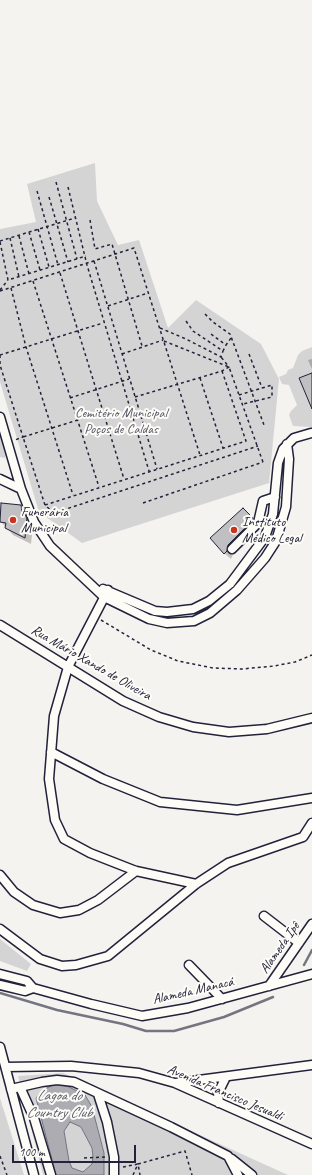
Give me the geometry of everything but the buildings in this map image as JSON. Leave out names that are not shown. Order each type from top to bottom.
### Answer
[{"type":"street","points":[[0,417],[21,489],[34,522],[50,546],[71,567],[106,594],[149,619],[167,623],[194,621],[222,605],[254,572],[276,541],[286,507],[289,459],[287,444]]},
{"type":"street","points":[[106,594],[150,609],[167,612],[193,610],[209,601],[230,584],[265,537],[273,514],[279,460],[287,444],[294,438],[311,433]]},
{"type":"street","points":[[279,460],[289,459]]},
{"type":"street","points":[[0,479],[21,489]]},
{"type":"street","points":[[232,549],[258,523],[263,501],[275,497]]},
{"type":"street","points":[[106,594],[68,666],[54,716],[49,779],[55,820],[64,839],[90,853],[136,871],[196,884]]},
{"type":"street","name":"Rua Mário Xando de Oliveira","points":[[0,625],[123,701],[159,717],[193,727],[229,732],[267,728],[312,718]]},
{"type":"street","points":[[51,752],[103,779],[160,802],[238,810],[312,798]]},
{"type":"street","points":[[0,929],[40,959],[62,966],[76,965],[108,956],[196,884],[228,863],[303,837],[312,823]]},
{"type":"street","points":[[0,875],[14,892],[33,905],[60,914],[79,910],[98,900],[136,871]]},
{"type":"street","points":[[264,916],[299,943]]},
{"type":"street","name":"Alameda Ipê","points":[[269,986],[312,924]]},
{"type":"street","points":[[189,965],[222,999]]},
{"type":"street","name":"Alameda Manacá","points":[[0,974],[27,981],[33,988],[142,1016],[188,1008],[312,974]]},
{"type":"street","name":"Alameda Manacá","points":[[0,985],[25,991],[33,988]]},
{"type":"street","points":[[0,1047],[34,1175]]},
{"type":"street","points":[[175,1083],[312,1064]]},
{"type":"street","name":"Avenida Francisco Jesualdi","points":[[6,1067],[71,1066],[139,1073],[175,1083],[312,1144]]},
{"type":"street","points":[[219,1103],[218,1093],[226,1077]]},
{"type":"street","points":[[12,1088],[42,1082],[74,1082],[171,1127],[228,1156],[252,1175]]},
{"type":"street","points":[[20,1086],[34,1118],[51,1175]]},
{"type":"street","points":[[98,1094],[107,1122],[114,1157],[114,1175]]},
{"type":"street","points":[[228,1156],[238,1175]]},
{"type":"path","points":[[56,182],[77,259]]},
{"type":"path","points":[[68,187],[87,265],[149,471]]},
{"type":"path","points":[[37,190],[58,265]]},
{"type":"path","points":[[49,197],[58,223],[68,262]]},
{"type":"path","points":[[8,280],[0,242],[76,218]]},
{"type":"path","points":[[90,220],[95,249],[112,244],[142,346]]},
{"type":"path","points":[[38,230],[49,268]]},
{"type":"path","points":[[29,232],[40,270]]},
{"type":"path","points":[[19,236],[29,274]]},
{"type":"path","points":[[10,238],[19,277]]},
{"type":"path","points":[[0,290],[87,265],[94,261],[134,248],[200,455]]},
{"type":"path","points":[[0,290],[8,280],[86,256]]},
{"type":"path","points":[[94,261],[157,469]]},
{"type":"path","points":[[60,273],[124,479]]},
{"type":"path","points":[[33,281],[99,487]]},
{"type":"path","points":[[11,288],[26,347],[74,496]]},
{"type":"path","points":[[108,306],[149,293]]},
{"type":"path","points":[[205,314],[232,337],[264,425]]},
{"type":"path","points":[[186,321],[194,330],[223,351]]},
{"type":"path","points":[[104,322],[0,355],[0,365],[45,505],[54,513],[258,446]]},
{"type":"path","points":[[143,503],[264,464],[229,367],[221,357],[186,338],[160,328]]},
{"type":"path","points":[[211,334],[226,345]]},
{"type":"path","points":[[221,357],[226,345],[232,337]]},
{"type":"path","points":[[122,354],[142,346],[163,341],[229,367]]},
{"type":"path","points":[[249,354],[262,388]]},
{"type":"path","points":[[135,397],[222,371],[229,367]]},
{"type":"path","points":[[45,505],[246,441],[222,371]]},
{"type":"path","points":[[200,378],[223,448]]},
{"type":"path","points":[[70,398],[130,379]]},
{"type":"path","points":[[239,395],[250,390],[272,385],[272,397],[243,404]]},
{"type":"path","points":[[7,442],[78,420]]},
{"type":"path","points":[[94,616],[151,650],[178,661],[213,668],[242,669],[274,666],[295,662],[312,655]]},
{"type":"path","points":[[133,1175],[138,1164],[185,1152],[192,1175]]},
{"type":"path","points":[[0,1156],[7,1175]]},
{"type":"path","points":[[84,1158],[90,1159],[104,1157]]},
{"type":"green space","name":"Cemitério Municipal Poços de Caldas","points":[[95,163],[97,201],[118,245],[139,240],[168,328],[196,300],[261,344],[279,379],[269,483],[82,543],[39,512],[0,382],[0,229],[36,222],[27,184]]},
{"type":"green space","points":[[312,347],[312,427],[293,426],[289,415],[297,405],[289,385],[282,384],[279,377],[286,374],[288,370],[293,368],[298,355],[302,351]]},
{"type":"green space","points":[[0,426],[7,450],[5,458],[0,457]]},
{"type":"green space","points":[[0,939],[31,964],[27,971],[0,961]]},
{"type":"green space","points":[[63,1073],[288,1175],[43,1175],[18,1076]]},
{"type":"green space","points":[[0,1098],[24,1175],[0,1175]]},
{"type":"water","name":"Lagoa do Country Club","points":[[59,1082],[85,1095],[92,1107],[104,1153],[104,1175],[56,1175],[36,1098],[43,1090]],"holes":[[[70,1122],[81,1127],[92,1148],[93,1157],[92,1164],[83,1172],[72,1168],[69,1161],[64,1131]]]},
{"type":"waterway","points":[[304,965],[312,950]]},
{"type":"waterway","points":[[0,993],[57,1010],[123,1024],[146,1031],[174,1031],[224,1017],[273,997]]},
{"type":"place","name":"Funerária Municipal","points":[[13,520]]},
{"type":"place","name":"Instituto Médico Legal","points":[[234,530]]}]
